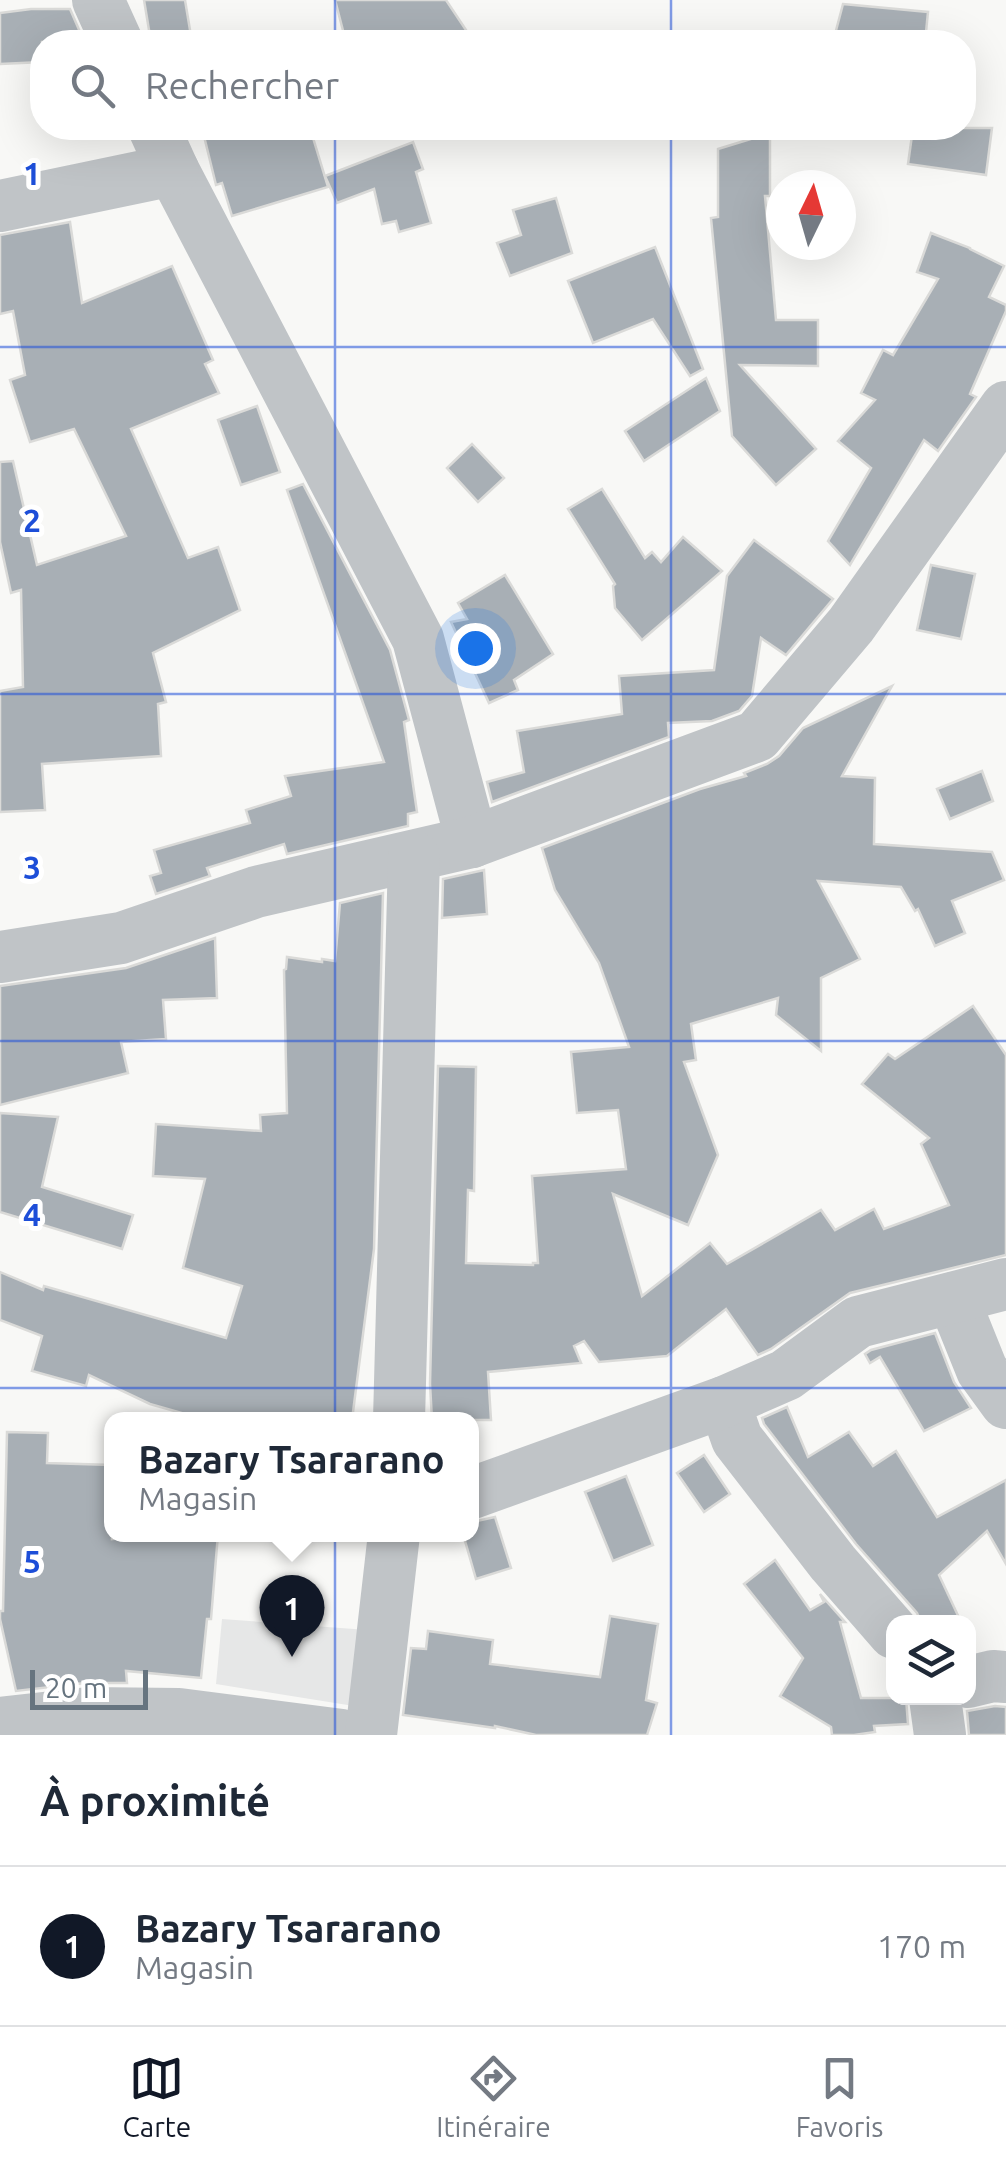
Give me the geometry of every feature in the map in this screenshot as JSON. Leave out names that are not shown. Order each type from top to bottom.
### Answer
[{"type":"street","points":[[98,0],[112,30]]},
{"type":"street","points":[[0,206],[164,149],[418,639],[472,842]]},
{"type":"street","points":[[0,957],[121,938],[256,892],[472,842],[757,736],[852,625],[1006,407]]},
{"type":"street","points":[[399,1412],[414,857]]},
{"type":"street","points":[[479,1491],[724,1402],[786,1375],[858,1322],[1006,1284]]},
{"type":"street","points":[[953,1298],[982,1370],[1006,1403]]},
{"type":"street","points":[[724,1402],[736,1439],[832,1563],[886,1624]]},
{"type":"street","points":[[371,1735],[393,1542]]},
{"type":"street","points":[[976,1680],[1006,1677]]},
{"type":"street","points":[[936,1705],[940,1735]]},
{"type":"street","points":[[0,1723],[88,1713],[180,1714],[342,1735]]},
{"type":"shaded area","points":[[222,1619],[367,1630],[360,1707],[216,1684]]},
{"type":"building","points":[[144,0],[185,0],[190,30],[149,30]]},
{"type":"building","points":[[335,0],[446,0],[466,30],[343,30]]},
{"type":"building","points":[[843,4],[928,12],[926,30],[836,30]]},
{"type":"building","points":[[70,9],[79,30],[30,30],[30,63],[0,64],[0,13]]},
{"type":"building","points":[[976,128],[992,128],[986,175],[908,164],[911,140],[976,140]]},
{"type":"building","points":[[205,140],[314,140],[328,187],[232,216],[222,183],[216,185]]},
{"type":"building","points":[[747,140],[770,140],[765,196],[766,260],[771,260],[776,320],[818,320],[818,366],[740,365],[816,449],[776,485],[732,436],[711,218],[718,217],[718,149]]},
{"type":"building","points":[[413,142],[423,169],[416,172],[431,223],[399,232],[396,221],[382,224],[374,189],[337,203],[325,176]]},
{"type":"building","points":[[556,198],[572,253],[510,276],[497,243],[521,235],[513,210]]},
{"type":"building","points":[[70,222],[82,303],[172,266],[213,360],[205,364],[219,393],[131,429],[188,558],[218,547],[240,610],[153,653],[166,702],[158,704],[161,756],[42,764],[45,810],[0,812],[0,691],[23,687],[21,590],[11,593],[0,542],[0,462],[13,461],[37,565],[126,536],[74,429],[30,442],[10,380],[25,375],[13,311],[0,314],[0,235]]},
{"type":"building","points":[[931,233],[1004,266],[989,297],[1006,305],[1006,311],[970,394],[976,397],[938,451],[924,440],[850,565],[828,541],[871,468],[838,441],[875,400],[861,393],[883,350],[893,355],[938,279],[917,272]]},
{"type":"building","points":[[655,247],[703,369],[690,376],[653,319],[593,343],[568,281]]},
{"type":"building","points":[[706,378],[720,411],[644,461],[625,431]]},
{"type":"building","points":[[257,406],[280,472],[241,485],[218,420]]},
{"type":"building","points":[[472,444],[504,478],[478,502],[447,468]]},
{"type":"building","points":[[303,484],[390,650],[409,720],[404,722],[417,812],[408,814],[408,826],[287,854],[284,844],[207,868],[210,876],[156,894],[150,876],[161,873],[154,850],[250,823],[246,810],[291,796],[285,776],[384,762],[287,490]]},
{"type":"building","points":[[602,489],[645,558],[652,552],[661,562],[683,537],[722,571],[642,640],[615,608],[615,584],[568,509]]},
{"type":"building","points":[[754,540],[833,599],[786,655],[761,638],[752,696],[739,711],[712,721],[668,723],[669,737],[492,802],[487,782],[524,772],[517,731],[622,714],[619,676],[714,670],[727,576]]},
{"type":"building","points":[[931,565],[975,574],[961,639],[917,630]]},
{"type":"building","points":[[505,575],[553,654],[514,680],[518,690],[489,703],[451,622],[467,619],[458,603]]},
{"type":"building","points":[[892,686],[842,776],[875,778],[874,844],[992,852],[1004,880],[952,901],[965,933],[935,946],[918,909],[915,911],[901,887],[818,881],[860,959],[821,978],[821,1051],[776,1015],[778,998],[691,1024],[696,1060],[684,1062],[718,1155],[688,1225],[613,1194],[642,1296],[710,1243],[727,1264],[821,1210],[835,1230],[874,1209],[884,1229],[949,1205],[921,1144],[929,1138],[862,1084],[888,1054],[895,1059],[973,1006],[1006,1055],[1006,1255],[850,1293],[758,1355],[726,1309],[667,1356],[599,1362],[584,1341],[574,1346],[581,1363],[488,1372],[491,1420],[479,1420],[479,1412],[432,1412],[438,1066],[476,1067],[474,1191],[468,1190],[466,1263],[538,1263],[532,1176],[626,1169],[618,1110],[577,1113],[571,1052],[629,1047],[599,963],[555,890],[542,848],[700,789],[746,776],[744,773],[779,756],[803,728]]},
{"type":"building","points":[[982,771],[993,801],[950,819],[937,789]]},
{"type":"building","points":[[484,870],[487,914],[442,918],[443,879]]},
{"type":"building","points":[[383,893],[374,1249],[353,1412],[178,1412],[150,1404],[89,1375],[86,1386],[32,1371],[42,1336],[0,1320],[0,1272],[43,1290],[44,1286],[226,1338],[242,1286],[183,1268],[205,1179],[153,1176],[156,1124],[261,1131],[260,1115],[287,1113],[287,957],[335,961],[340,903]]},
{"type":"building","points":[[215,938],[217,998],[163,1000],[166,1039],[121,1042],[128,1073],[0,1105],[0,986],[126,968]]},
{"type":"building","points":[[0,1113],[58,1117],[42,1187],[133,1215],[122,1249],[0,1212]]},
{"type":"building","points":[[935,1333],[954,1382],[971,1408],[924,1431],[880,1357],[870,1363],[865,1354]]},
{"type":"building","points":[[787,1407],[808,1457],[849,1432],[873,1466],[896,1451],[937,1517],[1006,1480],[1006,1564],[987,1531],[939,1575],[958,1615],[918,1615],[856,1544],[762,1418]]},
{"type":"building","points":[[7,1432],[48,1433],[47,1463],[104,1465],[104,1542],[217,1542],[201,1678],[126,1671],[127,1683],[85,1683],[16,1691],[0,1619]]},
{"type":"building","points":[[704,1455],[730,1494],[704,1512],[677,1473]]},
{"type":"building","points":[[626,1476],[653,1545],[613,1561],[585,1492]]},
{"type":"building","points":[[495,1517],[511,1568],[476,1579],[465,1542],[479,1542],[479,1520]]},
{"type":"building","points":[[775,1560],[810,1610],[824,1602],[820,1594],[845,1622],[840,1622],[861,1698],[886,1698],[886,1705],[907,1705],[908,1724],[874,1726],[875,1732],[832,1735],[831,1727],[780,1696],[803,1658],[744,1584]]},
{"type":"building","points":[[610,1616],[658,1624],[646,1700],[657,1703],[647,1735],[536,1735],[403,1715],[411,1648],[426,1649],[428,1631],[493,1640],[490,1664],[600,1677]]},
{"type":"building","points":[[1006,1707],[1006,1735],[969,1735],[967,1711]]},
{"type":"place","name":"Bazary Tsararano","points":[[292,1657]]}]
